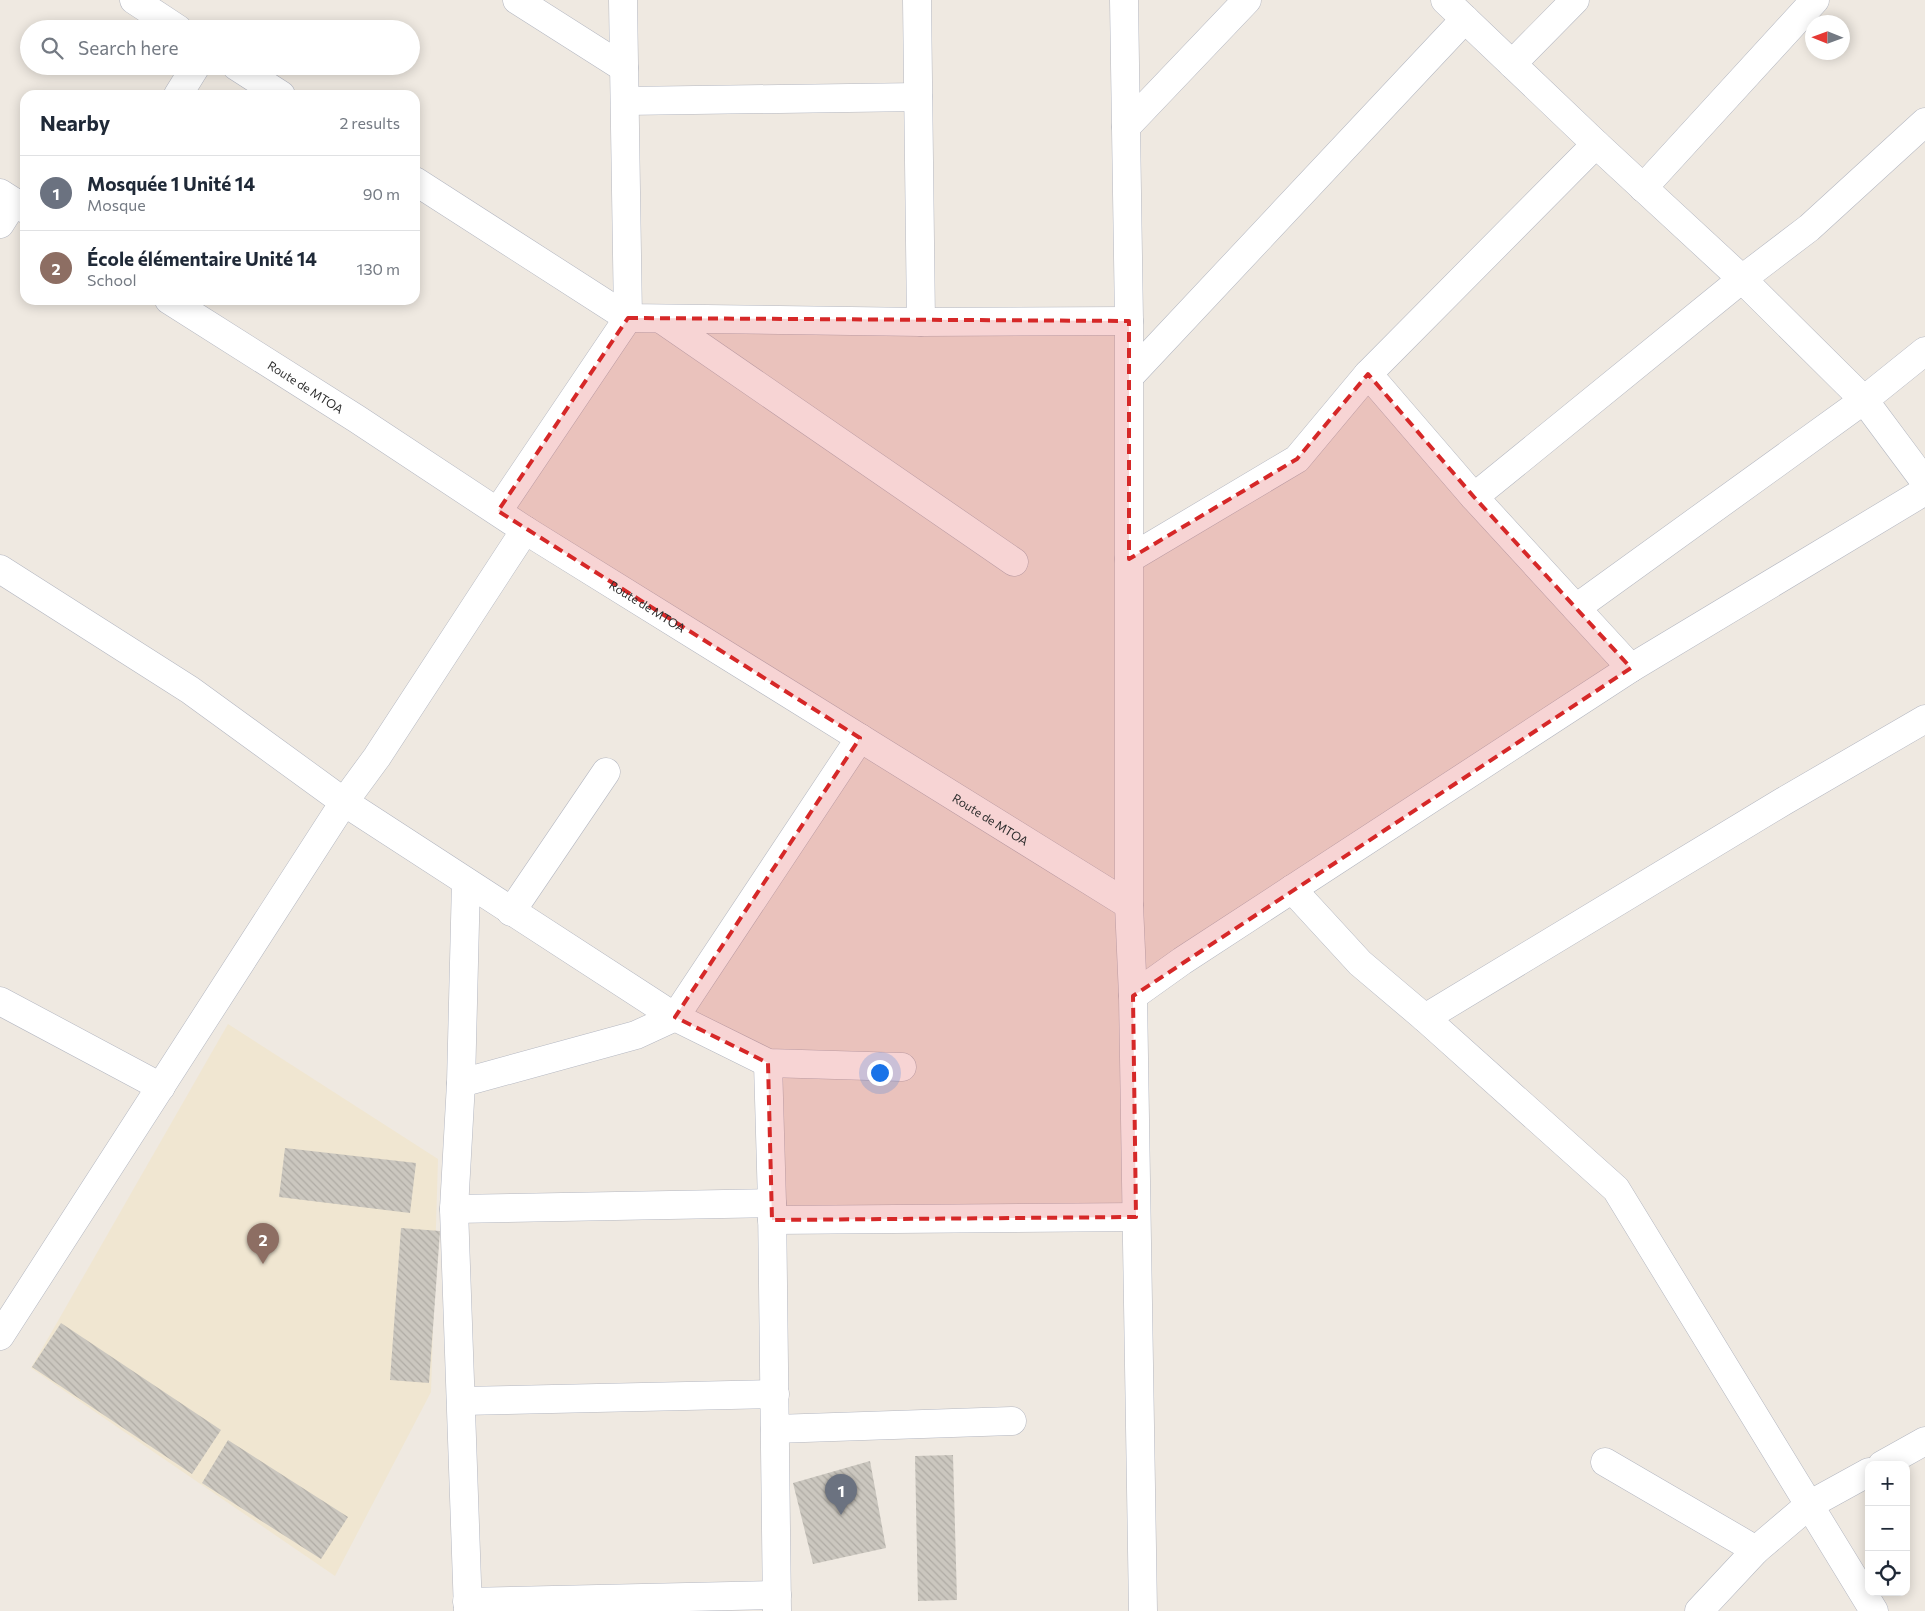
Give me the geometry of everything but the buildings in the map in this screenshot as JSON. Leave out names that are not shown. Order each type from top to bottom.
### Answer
[{"type":"street","points":[[134,0],[164,20]]},
{"type":"street","points":[[516,0],[624,68]]},
{"type":"street","points":[[498,511],[628,318],[623,0]]},
{"type":"street","points":[[917,0],[921,322]]},
{"type":"street","points":[[1124,0],[1130,376],[1129,905],[1133,996],[1143,1611]]},
{"type":"street","points":[[1126,127],[1247,0]]},
{"type":"street","points":[[1445,0],[1596,144],[1742,279],[1864,400],[1925,482]]},
{"type":"street","points":[[1512,64],[1575,0]]},
{"type":"street","points":[[1643,188],[1814,0]]},
{"type":"street","points":[[1130,376],[1465,19]]},
{"type":"street","points":[[181,90],[190,75]]},
{"type":"street","points":[[250,75],[273,90]]},
{"type":"street","points":[[625,101],[918,97]]},
{"type":"street","points":[[1474,497],[1742,279],[1809,228],[1925,122]]},
{"type":"street","points":[[1129,559],[1297,459],[1368,374],[1596,144]]},
{"type":"street","points":[[420,184],[628,318],[921,322],[1129,321]]},
{"type":"street","name":"Route de MTOA","points":[[177,305],[357,419],[525,530],[1129,905]]},
{"type":"street","points":[[661,319],[1014,562]]},
{"type":"street","points":[[1576,608],[1864,400],[1925,352]]},
{"type":"street","points":[[1368,374],[1474,497],[1631,668]]},
{"type":"street","points":[[1133,996],[1292,889],[1631,668],[1925,491]]},
{"type":"street","points":[[0,1336],[344,802],[377,757],[525,530]]},
{"type":"street","points":[[0,569],[190,690],[344,802],[675,1017],[768,1063],[902,1067]]},
{"type":"street","points":[[1425,1018],[1784,801],[1925,719]]},
{"type":"street","points":[[461,1083],[636,1035],[675,1017],[860,738]]},
{"type":"street","points":[[511,912],[606,772]]},
{"type":"street","points":[[466,882],[461,1083],[454,1209],[467,1607],[777,1603],[772,1212],[768,1063]]},
{"type":"street","points":[[1292,889],[1360,963],[1425,1018],[1616,1189],[1874,1611]]},
{"type":"street","points":[[0,1001],[161,1087]]},
{"type":"street","points":[[454,1209],[1136,1217]]},
{"type":"street","points":[[461,1401],[775,1394]]},
{"type":"street","points":[[774,1429],[1012,1421]]},
{"type":"street","points":[[1889,1461],[1925,1441]]},
{"type":"street","points":[[1605,1462],[1756,1550]]},
{"type":"street","points":[[1702,1609],[1756,1550],[1809,1505],[1865,1474]]},
{"type":"highlighted area","points":[[628,318],[1129,321],[1129,559],[1297,459],[1368,374],[1474,497],[1631,668],[1133,996],[1136,1217],[772,1220],[768,1063],[675,1017],[860,738],[498,511]]},
{"type":"shaded area","points":[[228,1024],[438,1159],[431,1392],[335,1576],[31,1368]]},
{"type":"place","name":"École élémentaire Unité 14","points":[[263,1264]]},
{"type":"place","name":"Mosquée 1 Unité 14","points":[[841,1515]]}]
